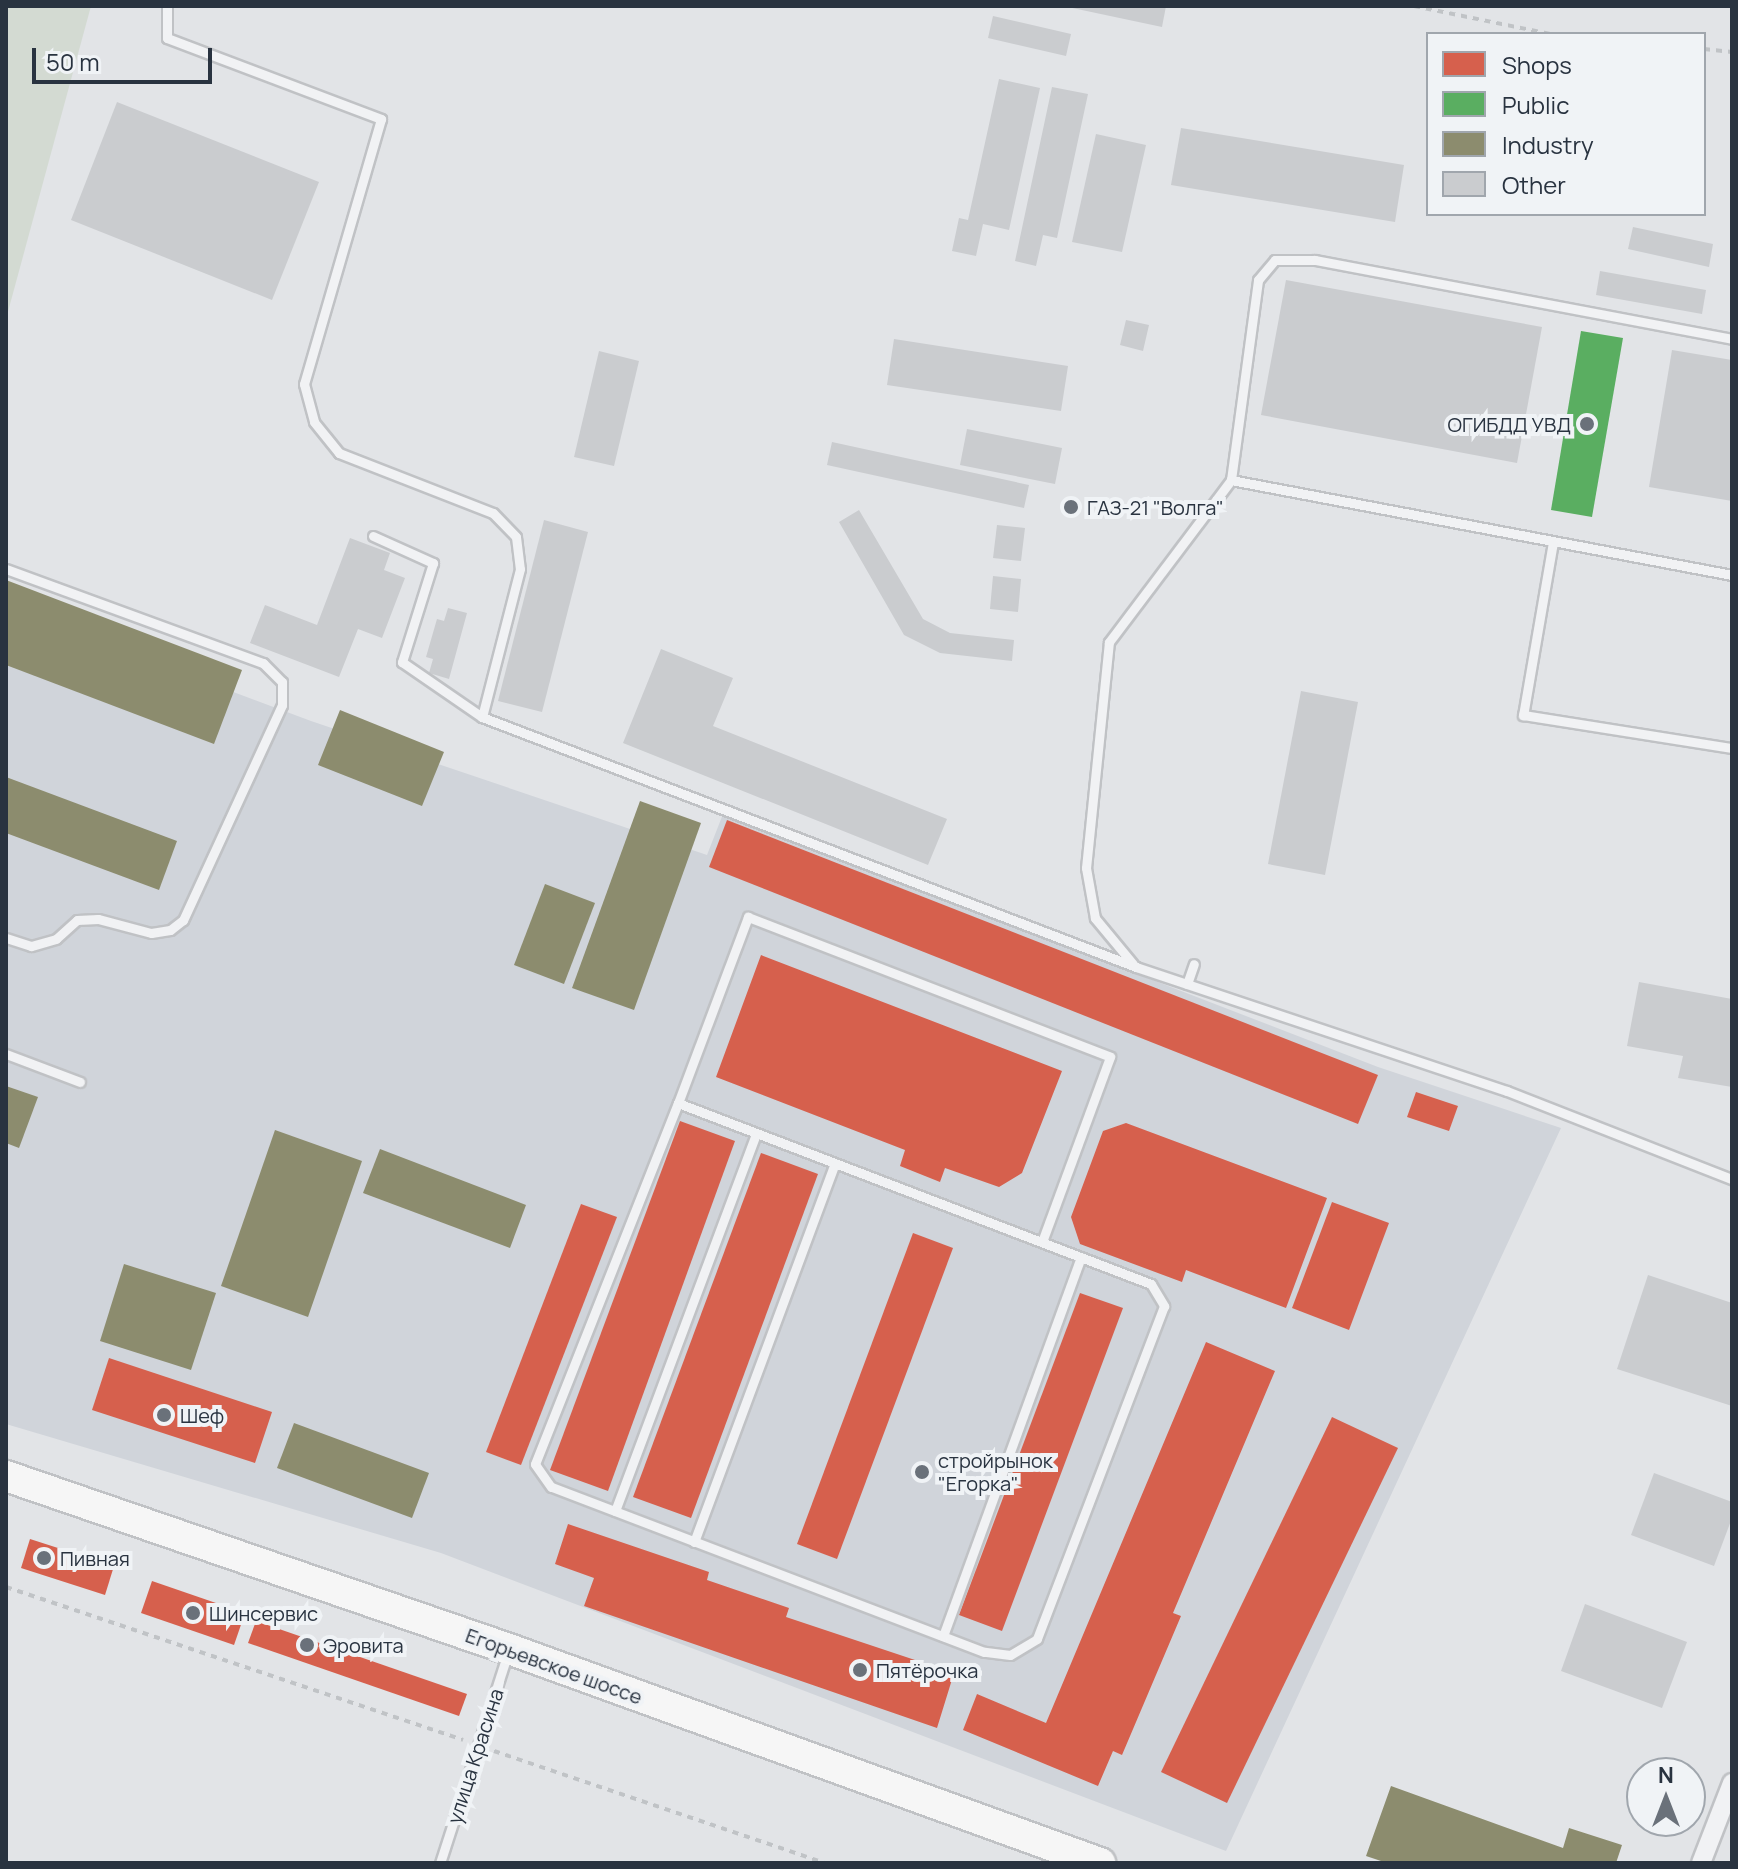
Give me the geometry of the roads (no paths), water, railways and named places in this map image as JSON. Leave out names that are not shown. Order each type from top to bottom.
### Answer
[{"type":"main road","name":"Егорьевское шоссе","points":[[6,1476],[509,1649],[1100,1863]]},
{"type":"street","points":[[1701,1863],[1732,1783]]},
{"type":"lane","points":[[167,6],[167,38],[381,119],[304,384],[314,422],[339,453],[493,513],[516,537],[520,569],[482,717]]},
{"type":"lane","points":[[1136,967],[1095,918],[1086,868],[1109,642],[1231,480],[1258,280],[1275,260],[1315,260],[1732,339]]},
{"type":"lane","points":[[1231,480],[1732,575]]},
{"type":"lane","points":[[373,536],[433,563],[402,662],[482,717],[1136,967],[1507,1091],[1732,1179]]},
{"type":"lane","points":[[1553,542],[1523,715],[1732,748]]},
{"type":"lane","points":[[6,569],[263,663],[282,682],[282,705],[183,920],[170,930],[151,933],[98,919],[77,920],[56,939],[31,946],[6,938]]},
{"type":"lane","points":[[678,1103],[1151,1284],[1164,1306],[1037,1639],[1010,1655],[984,1652],[551,1487],[535,1464],[748,917],[1110,1057],[1042,1242]]},
{"type":"lane","points":[[1187,984],[1194,964]]},
{"type":"lane","points":[[6,1054],[80,1082]]},
{"type":"lane","points":[[615,1511],[756,1133]]},
{"type":"lane","points":[[694,1542],[835,1163]]},
{"type":"lane","points":[[943,1636],[1081,1257]]},
{"type":"lane","name":"улица Красина","points":[[440,1863],[481,1746],[509,1649]]},
{"type":"place","name":"ОГИБДД УВД","points":[[1587,424]]},
{"type":"place","name":"ГАЗ-21 \"Волга\"","points":[[1071,507]]},
{"type":"place","name":"Шеф","points":[[164,1415]]},
{"type":"place","name":"стройрынок \"Егорка\"","points":[[922,1472]]},
{"type":"place","name":"Пивная","points":[[44,1558]]},
{"type":"place","name":"Шинсервис","points":[[193,1613]]},
{"type":"place","name":"Эровита","points":[[307,1645]]},
{"type":"place","name":"Пятёрочка","points":[[860,1670]]}]
